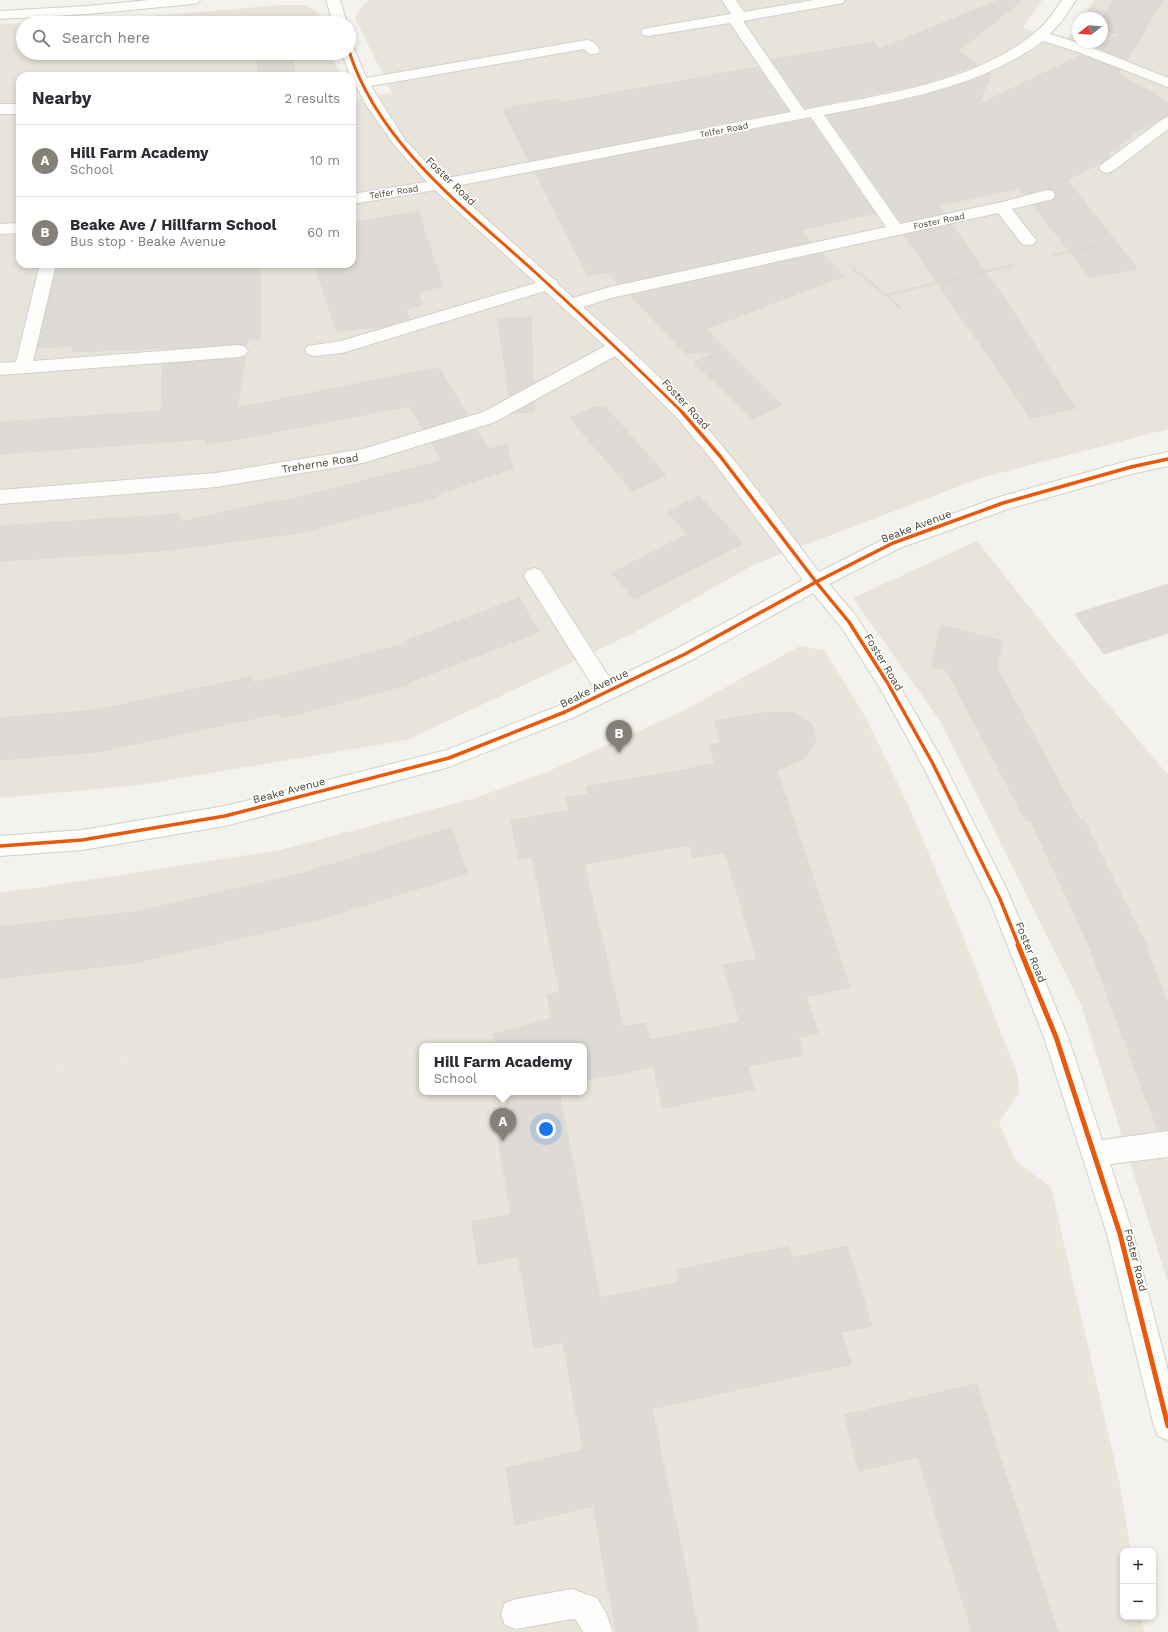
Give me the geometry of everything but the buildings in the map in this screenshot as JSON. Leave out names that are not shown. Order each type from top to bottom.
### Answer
[{"type":"street","points":[[0,15],[90,5],[193,0]]},
{"type":"street","points":[[333,0],[338,16]]},
{"type":"street","points":[[729,0],[737,17],[896,230]]},
{"type":"street","points":[[648,32],[838,0]]},
{"type":"street","name":"Telfer Road","points":[[356,198],[439,185],[917,92],[960,78],[998,62],[1035,41],[1055,21],[1069,0]]},
{"type":"street","points":[[1040,35],[1083,49],[1168,83]]},
{"type":"street","points":[[356,77],[587,44],[593,50]]},
{"type":"street","name":"Foster Road","points":[[351,60],[353,72]]},
{"type":"street","name":"Foster Road","points":[[356,80],[400,143],[439,185],[617,346],[684,414],[720,456],[816,582],[849,622],[887,682],[932,762],[1000,899],[1056,1037],[1120,1234],[1168,1426]]},
{"type":"street","points":[[0,109],[16,109]]},
{"type":"street","points":[[1107,168],[1168,122]]},
{"type":"street","name":"Foster Road","points":[[572,304],[610,293],[1002,207],[1046,195]]},
{"type":"street","points":[[1002,207],[1028,240]]},
{"type":"street","points":[[0,229],[16,228]]},
{"type":"street","points":[[23,368],[47,268]]},
{"type":"street","points":[[314,350],[342,347],[550,284]]},
{"type":"street","name":"Treherne Road","points":[[0,497],[216,480],[363,456],[489,417],[617,346]]},
{"type":"street","points":[[0,369],[239,351]]},
{"type":"street","name":"Beake Avenue","points":[[0,846],[82,840],[225,816],[449,758],[565,712],[684,654],[816,582],[892,543],[1003,503],[1131,467],[1168,459]]},
{"type":"street","points":[[534,576],[606,692]]},
{"type":"street","points":[[1094,1154],[1168,1144]]},
{"type":"street","points":[[516,1614],[572,1604],[586,1609],[598,1632]]},
{"type":"path","points":[[827,246],[902,308]]},
{"type":"path","points":[[1053,256],[1097,246]]},
{"type":"path","points":[[886,295],[1016,264]]},
{"type":"shaded area","points":[[370,0],[1042,0],[1023,28],[1064,43],[1072,33],[1072,48],[1108,48],[1108,12],[1087,12],[1094,0],[1168,0],[1168,429],[981,478],[755,564],[632,634],[407,740],[139,785],[0,798],[0,24],[16,23],[16,60],[334,60],[339,72],[16,72],[16,268],[356,268],[356,99],[392,93],[356,20],[356,16],[363,5]]},
{"type":"shaded area","points":[[282,5],[305,5],[319,13],[320,16],[150,16]]},
{"type":"shaded area","points":[[977,541],[1084,676],[1168,775],[1168,1283],[1081,1005],[940,721],[853,598]]},
{"type":"shaded area","points":[[800,646],[824,650],[864,714],[910,809],[962,933],[1018,1076],[1019,1093],[999,1122],[1015,1160],[1051,1187],[1119,1480],[1130,1548],[1120,1548],[1120,1620],[1142,1620],[1144,1632],[0,1632],[0,1071],[165,1052],[266,1029],[348,1004],[523,936],[472,799],[549,771],[683,711]]},
{"type":"shaded area","points":[[472,799],[523,936],[348,1004],[266,1029],[165,1052],[0,1071],[0,892],[30,889],[280,850]]},
{"type":"cycle path","points":[[352,60],[356,72]]},
{"type":"cycle path","points":[[356,73],[375,106],[400,143],[439,185],[617,347],[684,414],[720,456],[816,582],[849,622],[887,682],[932,762],[1000,899],[1056,1037],[1120,1234],[1168,1426]]},
{"type":"cycle path","points":[[0,846],[82,840],[225,816],[449,758],[565,712],[685,654],[816,582],[893,543],[1003,503],[1131,467],[1168,459]]},
{"type":"place","name":"Beake Ave / Hillfarm School","points":[[619,753]]},
{"type":"place","name":"Hill Farm Academy","points":[[503,1141]]}]
